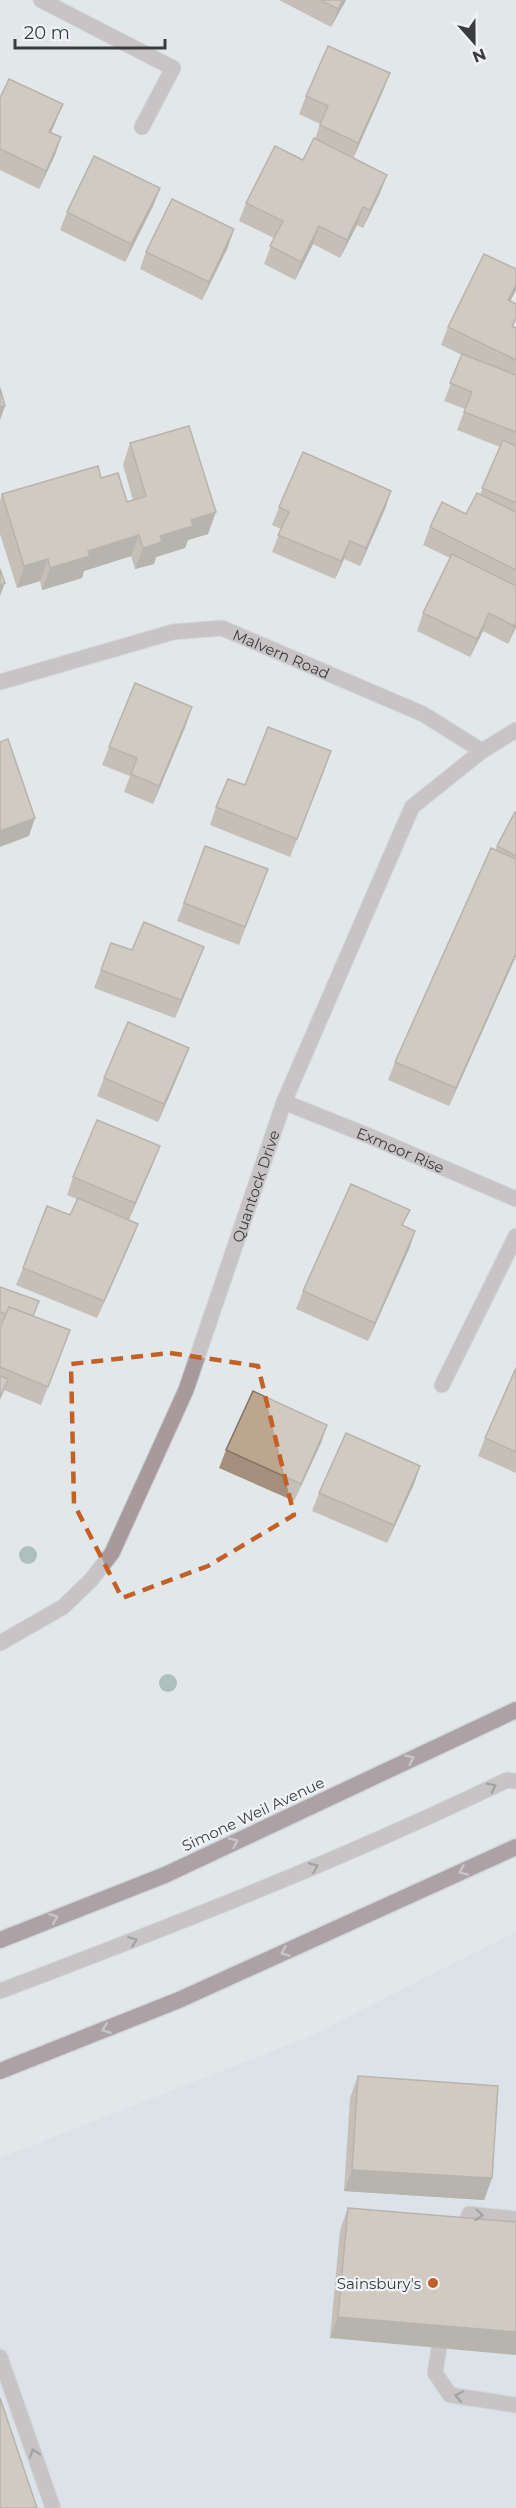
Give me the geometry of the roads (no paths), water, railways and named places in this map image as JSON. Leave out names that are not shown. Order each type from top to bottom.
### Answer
[{"type":"highway","name":"Simone Weil Avenue","points":[[0,1940],[165,1875],[516,1710]]},
{"type":"highway","points":[[0,2070],[179,2000],[516,1847]]},
{"type":"street","points":[[40,0],[173,68],[142,127]]},
{"type":"street","name":"Malvern Road","points":[[0,682],[173,632],[222,628],[423,714],[482,751]]},
{"type":"street","name":"Quantock Drive","points":[[0,1643],[63,1607],[91,1580],[112,1554],[186,1390],[284,1102],[412,807],[482,751],[516,730]]},
{"type":"street","name":"Exmoor Rise","points":[[284,1102],[516,1199]]},
{"type":"street","points":[[441,1385],[516,1236]]},
{"type":"street","points":[[0,1991],[214,1910],[432,1816],[507,1780],[516,1781]]},
{"type":"street","points":[[462,2241],[469,2214],[516,2219]]},
{"type":"street","points":[[439,2348],[435,2373],[450,2395],[516,2405]]},
{"type":"street","points":[[0,2357],[53,2508]]},
{"type":"place","name":"Sainsbury's","points":[[433,2283]]}]
